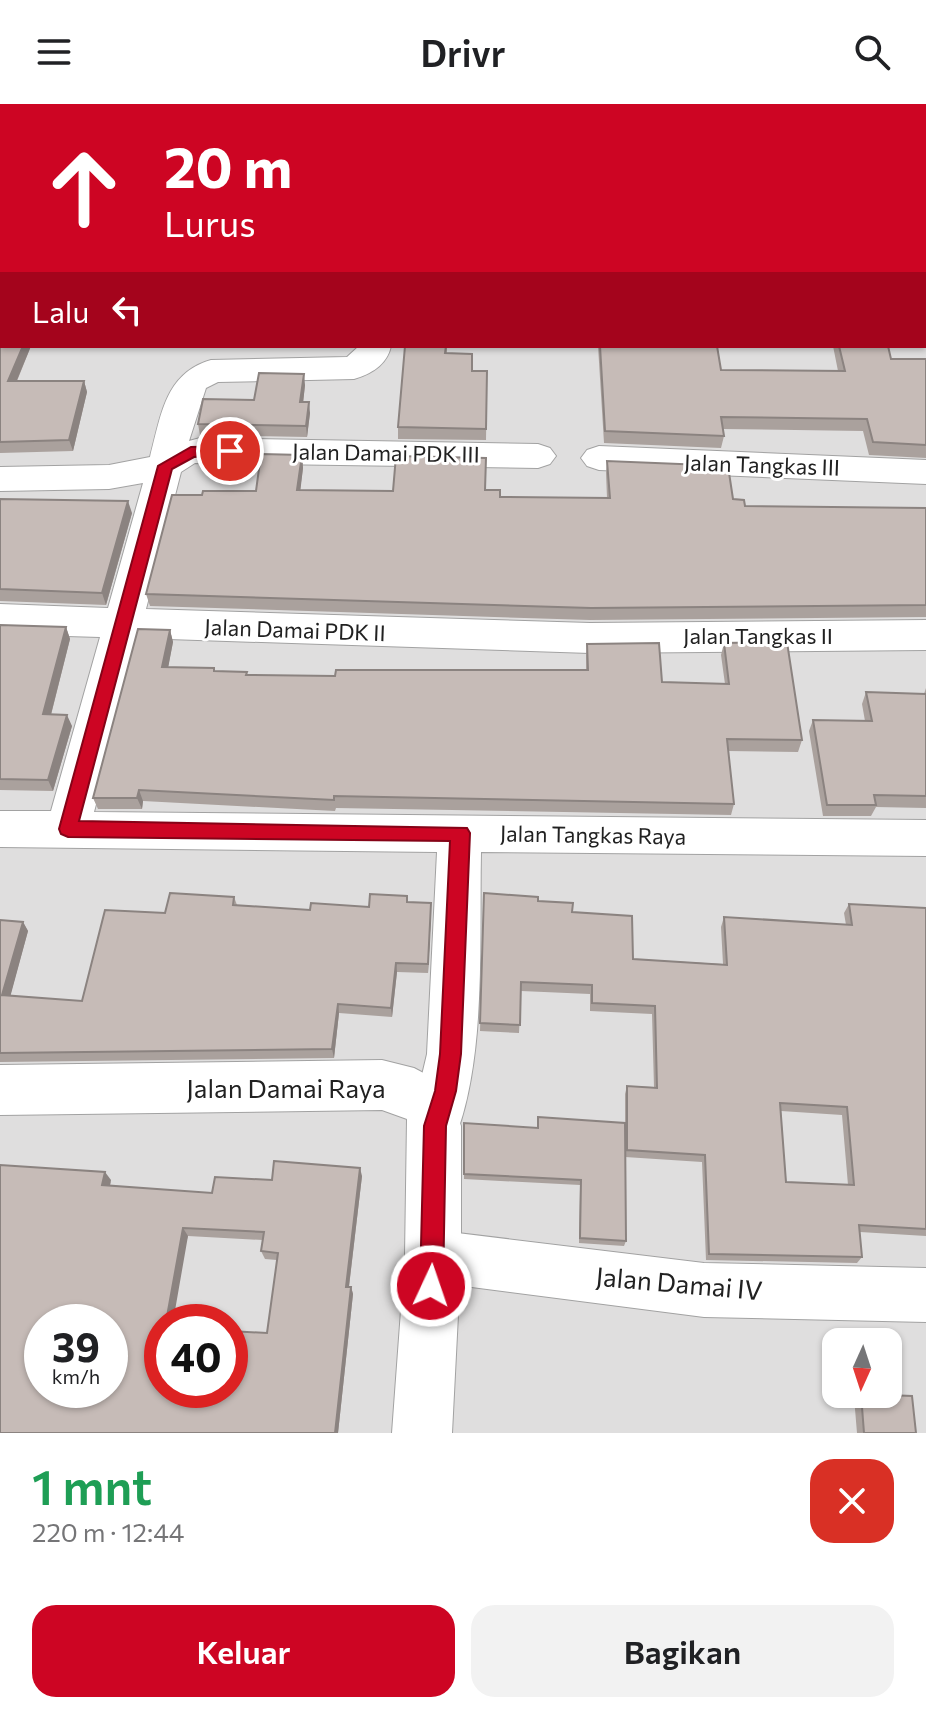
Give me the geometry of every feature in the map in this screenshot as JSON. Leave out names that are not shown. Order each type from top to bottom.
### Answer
[{"type":"street","points":[[0,829],[68,829],[179,414],[192,382],[211,371],[354,368],[373,355],[375,348]]},
{"type":"street","name":"Jalan Damai PDK III","points":[[0,479],[109,477],[165,466],[184,454],[200,450],[538,456]]},
{"type":"street","name":"Jalan Tangkas III","points":[[599,458],[926,472]]},
{"type":"street","name":"Jalan Damai PDK II","points":[[0,619],[590,638]]},
{"type":"street","name":"Jalan Tangkas II","points":[[590,638],[926,635]]},
{"type":"street","name":"Jalan Tangkas Raya","points":[[68,829],[926,838]]},
{"type":"street","points":[[422,1433],[433,1256],[435,1126],[451,1054],[460,833]]},
{"type":"street","name":"Jalan Damai Raya","points":[[0,1090],[382,1085],[414,1093],[430,1104],[435,1126]]},
{"type":"street","name":"Jalan Damai IV","points":[[433,1256],[704,1290],[926,1295]]},
{"type":"shaded area","points":[[0,348],[926,348],[926,1433],[0,1433]]},
{"type":"building","points":[[0,348],[22,348],[8,381],[84,381],[69,440],[0,442]]},
{"type":"building","points":[[405,348],[446,348],[445,353],[472,354],[472,371],[487,371],[486,429],[398,427]]},
{"type":"building","points":[[600,348],[717,348],[721,370],[845,371],[839,348],[888,348],[891,359],[926,359],[926,445],[873,442],[867,419],[721,417],[724,436],[605,431]]},
{"type":"building","points":[[259,373],[304,374],[300,402],[309,402],[306,426],[198,424],[203,399],[254,400]]},
{"type":"building","points":[[261,454],[302,455],[297,490],[393,491],[396,456],[486,458],[485,490],[500,490],[500,497],[610,498],[607,461],[728,466],[733,499],[744,500],[745,506],[926,508],[926,605],[591,608],[146,594],[172,495],[202,495],[203,491],[256,491]]},
{"type":"building","points":[[0,499],[128,501],[102,593],[0,589]]},
{"type":"building","points":[[0,625],[66,627],[43,714],[67,715],[48,780],[0,779]]},
{"type":"building","points":[[138,629],[170,630],[162,667],[214,668],[214,671],[247,672],[246,675],[335,676],[336,670],[588,670],[587,644],[659,643],[662,682],[729,684],[724,643],[787,642],[802,740],[727,739],[734,804],[334,796],[334,800],[139,790],[137,798],[93,798]]},
{"type":"building","points":[[866,692],[926,694],[926,796],[874,795],[876,805],[827,805],[813,720],[872,721]]},
{"type":"building","points":[[170,893],[234,897],[233,905],[310,910],[311,903],[369,907],[370,894],[407,896],[407,902],[431,903],[428,964],[396,963],[391,1008],[338,1004],[332,1049],[0,1053],[0,920],[23,922],[2,995],[82,1001],[105,910],[165,913]]},
{"type":"building","points":[[484,893],[573,903],[572,912],[632,916],[633,959],[727,965],[724,917],[852,925],[849,904],[926,908],[926,1229],[859,1225],[862,1257],[709,1254],[705,1155],[627,1150],[627,1086],[657,1088],[655,1006],[592,1003],[592,985],[521,982],[520,1025],[480,1023]],"holes":[[[780,1103],[847,1107],[854,1185],[786,1182]]]},
{"type":"building","points":[[538,1117],[625,1123],[626,1241],[580,1238],[581,1180],[464,1174],[464,1123],[538,1128]]},
{"type":"building","points":[[274,1161],[360,1168],[346,1287],[351,1287],[335,1433],[0,1433],[0,1165],[105,1172],[102,1185],[212,1193],[215,1177],[272,1180]]},
{"type":"building","points":[[902,1396],[912,1396],[916,1433],[864,1433],[862,1408],[902,1408]]},
{"type":"route","points":[[230,451],[191,452],[165,466],[68,829],[460,833],[451,1054],[435,1126],[431,1286]]}]
